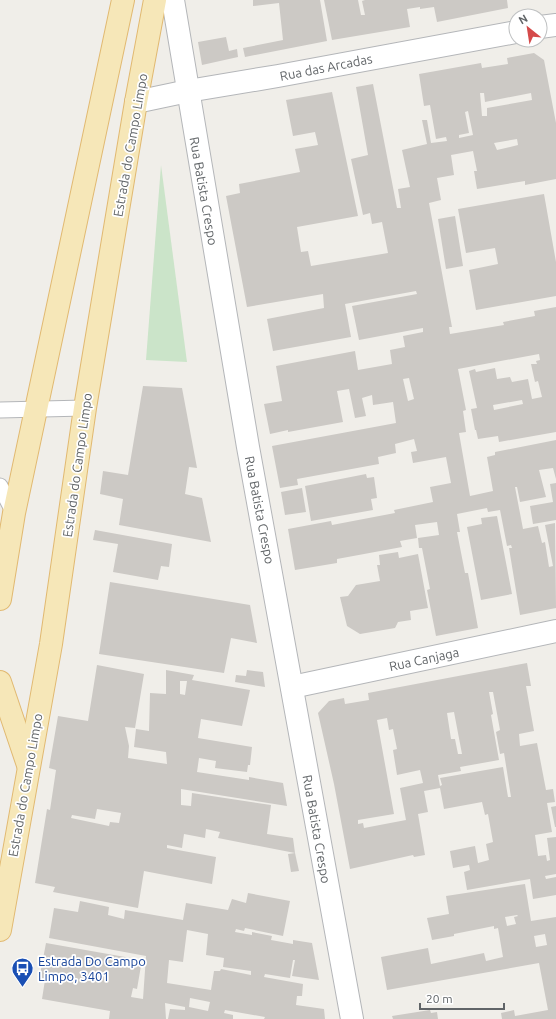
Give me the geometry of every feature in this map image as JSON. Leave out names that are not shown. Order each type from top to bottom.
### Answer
[{"type":"main road","points":[[0,599],[14,513],[35,410],[123,0]]},
{"type":"main road","name":"Estrada do Campo Limpo","points":[[0,930],[28,764],[51,644],[85,408],[136,102],[155,0]]},
{"type":"main road","points":[[0,682],[28,764]]},
{"type":"street","name":"Rua Batista Crespo","points":[[173,0],[248,447],[352,1019]]},
{"type":"street","name":"Rua das Arcadas","points":[[136,102],[188,91],[508,33]]},
{"type":"street","name":"Rua Canjaga","points":[[292,687],[556,631]]},
{"type":"lane","points":[[0,410],[85,408]]},
{"type":"lane","points":[[0,486],[14,513],[0,539]]},
{"type":"green space","points":[[161,165],[187,362],[146,360]]},
{"type":"building","points":[[253,0],[320,0],[327,41],[245,57],[243,48],[283,40],[279,3],[253,6]]},
{"type":"building","points":[[324,0],[358,0],[361,15],[365,15],[362,1],[365,0],[507,0],[508,8],[437,22],[434,7],[407,9],[410,27],[332,40]]},
{"type":"building","points":[[226,37],[229,51],[237,49],[238,57],[202,65],[198,42]]},
{"type":"building","points":[[534,53],[544,60],[556,123],[556,179],[525,185],[525,181],[477,189],[474,171],[477,171],[473,151],[451,155],[454,175],[437,178],[441,200],[429,203],[452,327],[449,327],[450,334],[504,325],[503,322],[535,316],[534,311],[556,307],[556,432],[499,442],[498,436],[478,439],[475,430],[471,409],[477,408],[469,371],[475,369],[476,372],[495,368],[497,379],[510,377],[512,382],[528,379],[532,399],[542,397],[538,381],[535,382],[531,364],[537,364],[536,361],[540,360],[539,354],[458,369],[466,410],[463,411],[466,432],[459,433],[470,496],[493,491],[487,457],[495,455],[495,452],[556,440],[556,479],[553,468],[539,470],[546,497],[520,502],[517,487],[515,487],[523,529],[538,526],[542,543],[545,542],[549,567],[553,566],[545,525],[555,523],[556,608],[520,615],[509,548],[512,548],[511,545],[507,546],[500,510],[488,512],[487,508],[457,514],[460,532],[457,532],[465,573],[468,573],[478,628],[436,636],[427,590],[430,589],[422,548],[419,548],[418,538],[439,535],[437,522],[415,525],[417,538],[400,541],[402,547],[337,559],[337,563],[295,570],[288,529],[331,521],[332,525],[395,513],[394,510],[433,502],[430,487],[451,483],[446,457],[413,463],[411,452],[417,451],[414,439],[395,444],[396,453],[378,457],[379,464],[297,479],[298,485],[280,488],[272,446],[396,423],[393,402],[373,405],[372,395],[362,398],[366,416],[355,418],[349,389],[337,391],[343,422],[270,434],[264,404],[282,401],[276,366],[355,351],[358,370],[392,364],[390,350],[405,347],[403,336],[423,332],[423,328],[359,340],[352,306],[417,294],[416,291],[345,304],[351,337],[273,351],[267,319],[324,308],[323,294],[247,307],[226,196],[240,193],[239,184],[300,172],[295,149],[318,145],[315,132],[293,136],[286,100],[332,92],[358,216],[297,227],[301,252],[308,251],[311,266],[388,253],[382,222],[372,224],[370,213],[363,215],[351,159],[368,155],[356,87],[373,84],[397,208],[401,208],[398,189],[410,187],[402,150],[427,144],[422,120],[427,120],[431,143],[447,141],[446,137],[436,139],[430,105],[424,106],[419,74],[481,63],[482,68],[508,64],[507,58]],"holes":[[[480,93],[484,93],[485,102],[531,93],[532,100],[487,108],[487,116],[482,116]],[[468,111],[473,135],[459,138],[459,135],[469,133],[465,112]],[[517,139],[518,145],[497,150],[494,143]],[[409,378],[414,399],[408,401],[403,379]],[[522,400],[523,404],[494,410],[493,405]]]},
{"type":"building","points":[[544,194],[556,262],[556,296],[476,310],[469,270],[498,264],[495,248],[466,253],[458,209]]},
{"type":"building","points":[[455,216],[463,266],[446,269],[438,219]]},
{"type":"building","points":[[143,386],[182,388],[197,468],[189,467],[185,494],[202,498],[211,542],[119,525],[123,499],[100,494],[103,471],[128,475]]},
{"type":"building","points":[[366,474],[367,478],[374,477],[377,498],[371,499],[373,510],[311,521],[305,486]]},
{"type":"building","points":[[556,483],[556,520],[533,524],[530,506],[553,502],[550,484]]},
{"type":"building","points":[[302,488],[306,512],[285,515],[281,492]]},
{"type":"building","points":[[497,516],[512,594],[481,600],[467,527],[482,524],[481,518]]},
{"type":"building","points":[[95,530],[172,544],[169,567],[161,566],[158,580],[113,572],[118,544],[93,540]]},
{"type":"building","points":[[398,552],[399,558],[418,554],[428,608],[410,611],[411,620],[398,622],[395,628],[360,634],[347,626],[340,597],[348,596],[356,585],[380,581],[377,565],[380,565],[379,555]]},
{"type":"building","points":[[110,582],[250,605],[257,643],[231,638],[224,673],[99,654]]},
{"type":"building","points":[[527,663],[531,686],[526,686],[534,731],[519,734],[520,746],[537,743],[546,790],[553,789],[555,802],[547,803],[552,832],[535,835],[538,856],[546,855],[547,861],[550,860],[547,838],[556,837],[556,874],[545,876],[546,879],[556,877],[556,895],[533,899],[530,879],[467,890],[464,872],[470,870],[469,865],[453,868],[450,851],[475,846],[478,863],[489,860],[486,844],[493,842],[488,814],[485,815],[482,802],[444,809],[440,788],[424,791],[428,812],[418,814],[425,855],[414,857],[413,855],[350,869],[334,784],[318,713],[329,701],[344,698],[345,704],[369,700],[368,693]],"holes":[[[489,692],[493,692],[500,730],[496,732],[500,754],[504,753],[511,797],[508,797],[503,767],[440,778],[442,785],[440,786],[438,775],[461,771],[460,767],[499,760],[491,715],[493,714]],[[454,712],[462,754],[458,754],[455,739],[451,739],[447,713]],[[387,718],[389,730],[393,729],[397,749],[393,750],[397,775],[420,770],[423,783],[400,788],[406,820],[364,828],[363,823],[358,824],[358,820],[394,814],[377,720]]]},
{"type":"building","points":[[97,665],[144,674],[135,728],[125,727],[129,746],[128,758],[167,764],[166,752],[134,747],[136,729],[149,731],[150,693],[166,694],[166,670],[194,675],[192,680],[250,690],[242,726],[201,719],[198,738],[252,747],[250,765],[248,765],[247,772],[215,768],[216,761],[199,758],[197,772],[249,780],[249,777],[283,783],[287,806],[181,789],[181,805],[191,806],[192,793],[271,805],[267,834],[293,838],[295,853],[218,838],[220,832],[206,829],[205,838],[184,834],[182,848],[167,845],[167,848],[216,857],[212,884],[144,871],[138,908],[53,892],[55,887],[35,883],[47,809],[50,810],[56,770],[49,768],[58,716],[88,721]],"holes":[[[180,681],[187,681],[185,695],[180,694]],[[97,809],[121,813],[119,823],[110,822],[109,826],[71,818],[72,815],[95,819]]]},
{"type":"building","points":[[247,670],[263,672],[265,687],[235,682],[236,675],[246,676]]},
{"type":"building","points":[[556,806],[556,827],[555,827],[551,807]]},
{"type":"building","points":[[295,853],[299,871],[291,872],[288,854]]},
{"type":"building","points":[[525,884],[531,921],[556,917],[556,1019],[502,1019],[501,1013],[514,1010],[515,1016],[548,1010],[539,963],[387,990],[381,957],[428,948],[431,964],[484,953],[486,961],[503,957],[498,928],[494,929],[494,926],[432,940],[427,918],[449,914],[446,896]],"holes":[[[518,916],[514,917],[516,924],[507,926],[505,917]],[[545,934],[547,945],[536,947],[534,936]]]},
{"type":"building","points":[[248,893],[290,901],[283,936],[245,928],[244,931],[236,929],[235,932],[252,935],[252,932],[272,936],[271,940],[293,944],[293,940],[312,943],[319,980],[292,976],[295,960],[293,960],[290,978],[265,974],[264,977],[303,984],[302,996],[297,996],[296,1005],[324,1009],[325,1019],[264,1019],[265,1017],[225,1010],[224,1013],[233,1015],[233,1019],[168,1019],[170,1009],[185,1010],[185,1007],[165,1003],[166,1019],[109,1019],[110,1011],[42,999],[45,980],[39,980],[46,943],[142,960],[137,989],[133,988],[131,997],[143,999],[146,956],[49,938],[54,908],[78,912],[80,901],[109,907],[108,915],[124,919],[125,910],[183,920],[186,903],[228,910],[232,899],[246,903]],"holes":[[[187,930],[208,934],[206,955],[224,958],[223,967],[251,971],[251,975],[221,969],[220,971],[214,971],[211,990],[167,983],[169,960],[183,962]],[[190,998],[210,1002],[208,1011],[189,1007]]]},
{"type":"building","points":[[430,1010],[431,1013],[437,1012],[438,1019],[393,1019],[392,1016]]},
{"type":"place","name":"Estrada Do Campo Limpo, 3401","points":[[22,988]]}]
